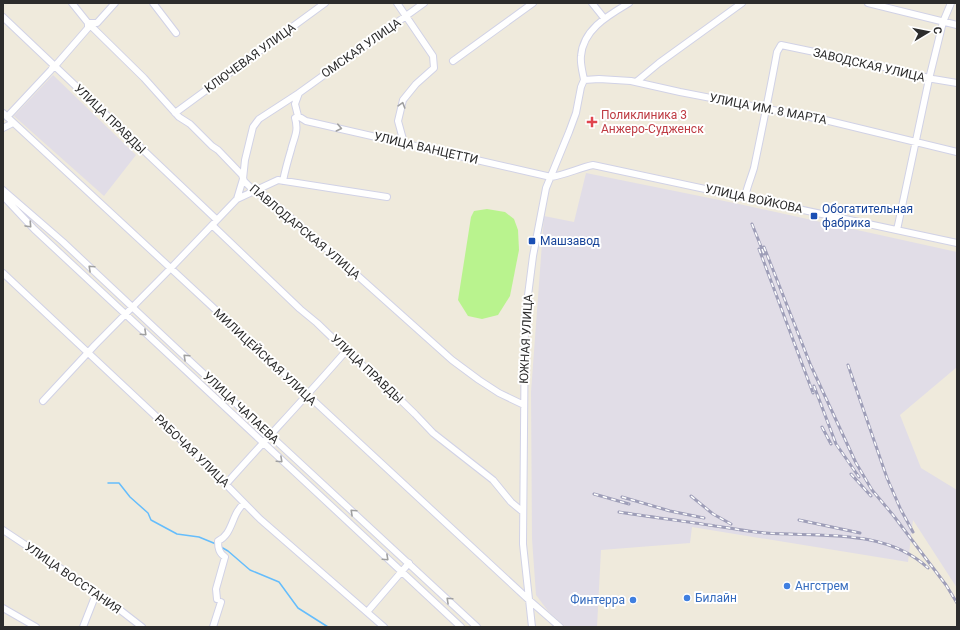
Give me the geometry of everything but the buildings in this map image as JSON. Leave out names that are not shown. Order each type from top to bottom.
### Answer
[{"type":"street","name":"ПАВЛОДАРСКАЯ УЛИЦА","points":[[72,3],[88,23],[144,78],[175,113],[190,124],[218,150],[242,175],[243,179],[252,189],[257,189],[339,258],[452,360],[493,388],[524,405]]},
{"type":"street","points":[[5,115],[52,70],[85,32],[88,28],[88,23],[97,23],[116,3]]},
{"type":"street","points":[[153,3],[176,33]]},
{"type":"street","name":"КЛЮЧЕВАЯ УЛИЦА","points":[[175,113],[325,3]]},
{"type":"street","points":[[397,3],[433,56],[434,68],[416,84],[403,100],[398,121],[404,143]]},
{"type":"street","name":"ОМСКАЯ УЛИЦА","points":[[237,199],[243,179],[245,160],[253,127],[259,119],[299,93],[424,3]]},
{"type":"street","points":[[453,61],[533,3]]},
{"type":"street","points":[[592,3],[604,18]]},
{"type":"street","points":[[584,80],[580,58],[582,45],[591,31],[604,18],[629,3]]},
{"type":"street","points":[[636,82],[659,63],[742,3]]},
{"type":"street","points":[[868,3],[957,25]]},
{"type":"street","points":[[896,230],[929,78],[943,22],[951,3]]},
{"type":"street","name":"УЛИЦА ПРАВДЫ","points":[[3,18],[54,66],[300,309],[394,393],[433,433],[493,480],[511,502],[523,512]]},
{"type":"street","name":"ЗАВОДСКАЯ УЛИЦА","points":[[766,108],[777,52],[781,45],[957,84]]},
{"type":"street","name":"УЛИЦА ИМ. 8 МАРТА","points":[[584,80],[599,79],[636,82],[825,120],[957,152]]},
{"type":"street","name":"ЮЖНАЯ УЛИЦА","points":[[532,627],[523,544],[525,318],[533,256],[546,188],[576,113],[581,87],[584,80]]},
{"type":"street","points":[[282,181],[296,137],[298,116],[295,104],[299,93]]},
{"type":"street","points":[[745,197],[752,174],[766,108]]},
{"type":"street","name":"МИЛИЦЕЙСКАЯ УЛИЦА","points":[[5,115],[307,396],[560,627]]},
{"type":"street","name":"УЛИЦА ВАНЦЕТТИ","points":[[298,118],[551,177]]},
{"type":"street","points":[[3,128],[13,123]]},
{"type":"street","name":"УЛИЦА ВОЙКОВА","points":[[551,177],[593,164],[957,243]]},
{"type":"street","points":[[43,401],[237,199],[278,180],[387,197]]},
{"type":"street","name":"УЛИЦА ЧАПАЕВА","points":[[3,190],[63,242],[477,627]]},
{"type":"street","name":"УЛИЦА ЧАПАЕВА","points":[[3,196],[34,229],[125,315],[461,627]]},
{"type":"street","name":"РАБОЧАЯ УЛИЦА","points":[[3,273],[89,352],[226,483],[260,519],[384,627]]},
{"type":"street","points":[[226,483],[307,396],[346,351]]},
{"type":"street","points":[[213,627],[219,600],[216,589],[225,557],[221,555],[218,547],[218,541],[224,538],[231,527],[237,512],[244,503]]},
{"type":"street","name":"УЛИЦА ВОССТАНИЯ","points":[[3,530],[142,627]]},
{"type":"street","points":[[367,612],[409,563]]},
{"type":"street","points":[[83,627],[96,594]]},
{"type":"street","points":[[3,608],[36,627]]},
{"type":"shaded area","points":[[53,75],[136,155],[104,196],[14,116]]},
{"type":"shaded area","points":[[586,173],[739,204],[957,252],[957,367],[900,415],[921,468],[957,490],[957,588],[913,520],[908,562],[692,527],[690,543],[601,550],[597,627],[566,627],[548,611],[536,595],[532,539],[531,392],[544,216],[574,222]]},
{"type":"green space","points":[[487,209],[505,212],[514,219],[518,230],[519,250],[510,296],[498,315],[482,319],[468,316],[458,300],[471,217],[474,211]]},
{"type":"waterway","points":[[108,483],[119,483],[130,497],[148,513],[151,520],[177,534],[199,537],[216,544]]},
{"type":"waterway","points":[[221,547],[228,551],[250,570],[279,582],[298,608],[328,627]]},
{"type":"railway","points":[[752,224],[764,254]]},
{"type":"railway","points":[[764,247],[811,366],[856,463],[872,490],[893,515],[946,585],[957,603]]},
{"type":"railway","points":[[759,249],[813,393]]},
{"type":"railway","points":[[848,365],[887,478],[901,510],[913,532]]},
{"type":"railway","points":[[814,386],[836,444],[859,477]]},
{"type":"railway","points":[[822,427],[831,444]]},
{"type":"railway","points":[[851,474],[871,496]]},
{"type":"railway","points":[[594,494],[629,504]]},
{"type":"railway","points":[[691,496],[713,514],[731,524]]},
{"type":"railway","points":[[622,497],[670,511],[704,518]]},
{"type":"railway","points":[[619,512],[760,532],[830,535],[872,540],[892,546],[911,555],[928,568]]},
{"type":"railway","points":[[799,520],[860,533]]},
{"type":"place","name":"Поликлиника 3 Анжеро-Судженск","points":[[592,122]]},
{"type":"place","name":"Обогатительная фабрика","points":[[814,216]]},
{"type":"place","name":"Машзавод","points":[[532,241]]},
{"type":"place","name":"Ангстрем","points":[[787,586]]},
{"type":"place","name":"Билайн","points":[[687,598]]},
{"type":"place","name":"Финтерра","points":[[633,600]]}]
